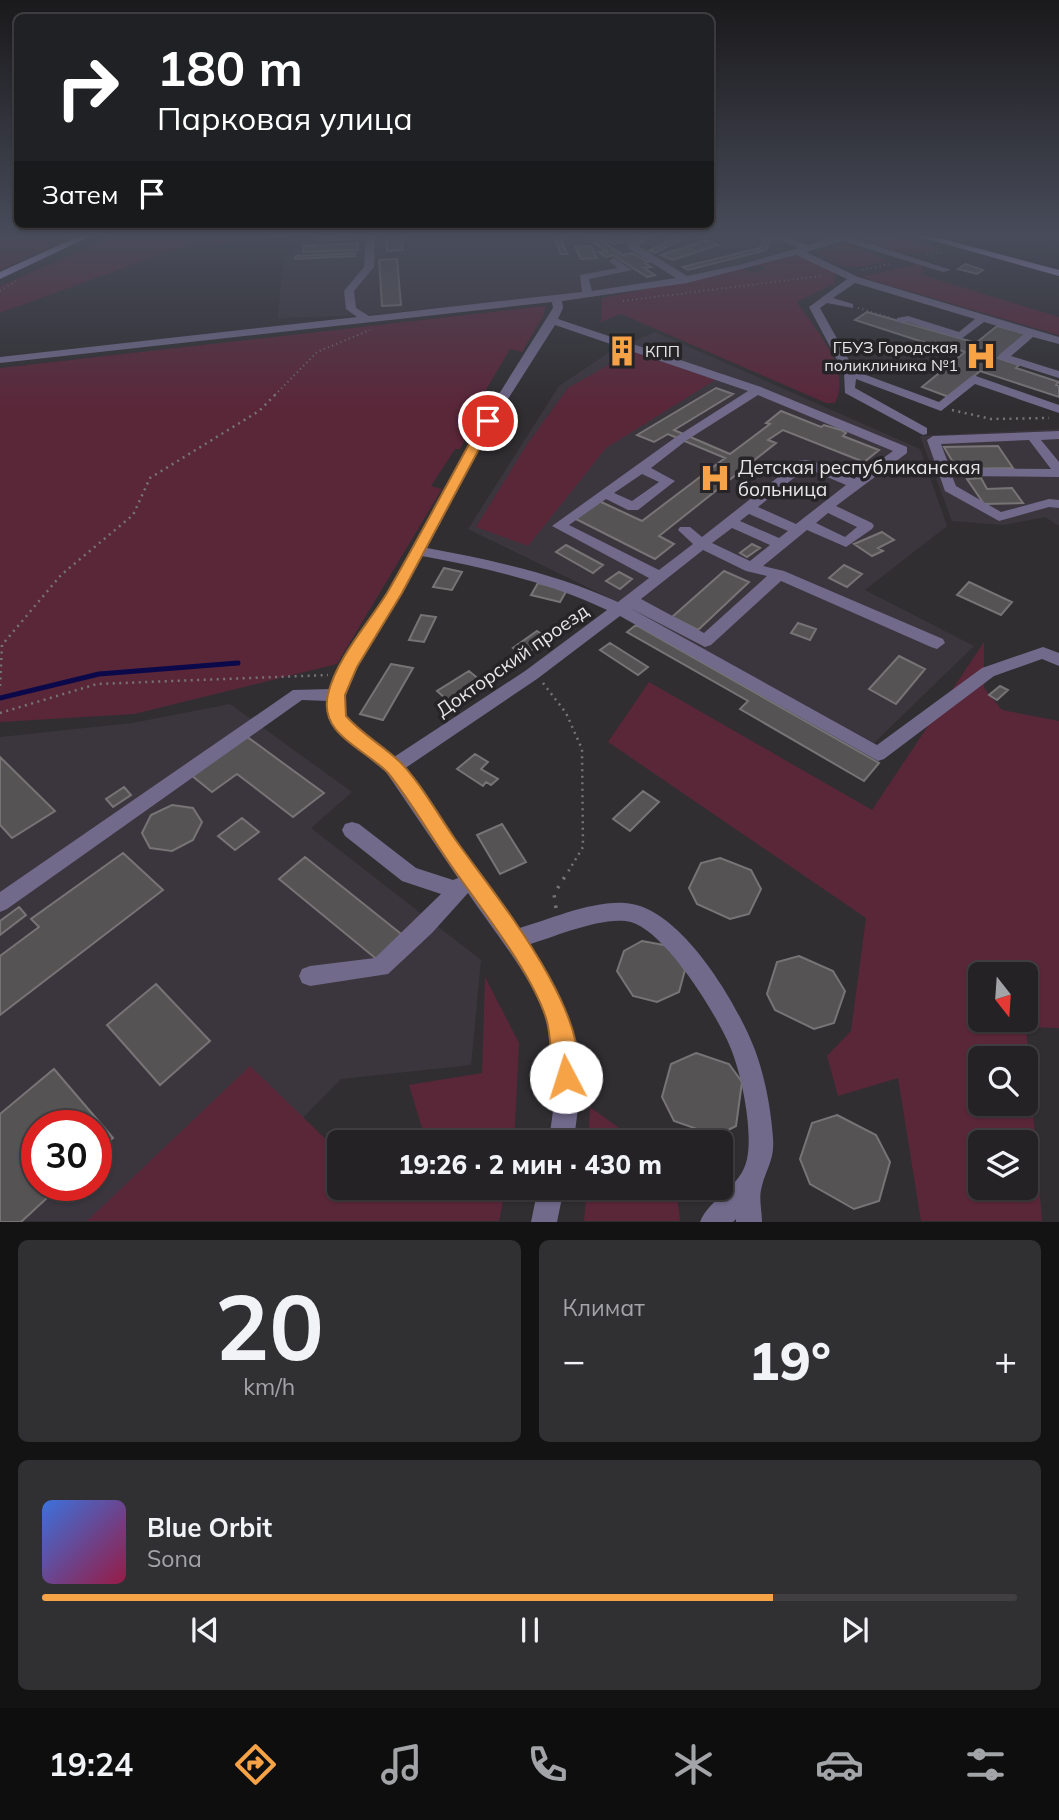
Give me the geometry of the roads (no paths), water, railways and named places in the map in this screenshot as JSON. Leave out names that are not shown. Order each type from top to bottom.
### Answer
[{"type":"street","points":[[341,292],[340,296],[349,302]]},
{"type":"street","points":[[349,292],[351,309],[368,320]]},
{"type":"street","points":[[587,292],[588,296]]},
{"type":"street","points":[[0,360],[613,292]]},
{"type":"street","points":[[832,292],[814,307],[850,373],[849,390],[923,431]]},
{"type":"street","points":[[899,292],[1059,341]]},
{"type":"street","points":[[825,299],[849,306],[836,314]]},
{"type":"street","points":[[556,300],[558,308],[552,321],[488,421],[418,551],[345,675],[337,695],[337,718],[356,738],[393,767],[463,884],[514,939],[539,979],[557,1017],[566,1057],[564,1130]]},
{"type":"street","points":[[896,319],[908,319],[961,336],[981,318]]},
{"type":"street","points":[[552,321],[757,390],[902,450],[855,484],[751,568]]},
{"type":"street","points":[[1031,333],[1003,357],[1059,375]]},
{"type":"street","points":[[850,373],[941,407],[973,379],[1055,413]]},
{"type":"street","points":[[660,577],[559,526],[757,390]]},
{"type":"street","points":[[1059,435],[933,440],[950,488],[999,517],[1049,503],[1059,504]]},
{"type":"street","points":[[1032,436],[1059,472]]},
{"type":"street","points":[[625,605],[805,463],[855,484]]},
{"type":"street","points":[[605,494],[633,507],[668,481],[641,468]]},
{"type":"street","points":[[945,472],[1059,472]]},
{"type":"street","points":[[748,508],[846,543],[867,526],[826,507]]},
{"type":"street","points":[[731,522],[780,544]]},
{"type":"street","points":[[685,530],[702,544],[751,568],[779,574],[937,643]]},
{"type":"street","name":"Докторский проезд","points":[[418,551],[502,566],[625,605]]},
{"type":"street","points":[[625,605],[705,641],[779,574]]},
{"type":"street","points":[[625,605],[878,754],[988,673],[1044,653],[1059,660]]},
{"type":"street","name":"Докторский проезд","points":[[393,767],[534,672],[625,605]]},
{"type":"street","points":[[0,904],[299,694],[337,695]]},
{"type":"street","points":[[352,830],[409,875],[463,884]]},
{"type":"street","points":[[310,976],[380,967],[424,926],[463,884]]},
{"type":"street","points":[[514,939],[587,919],[629,912],[658,927],[686,953],[721,1005],[744,1051],[756,1101],[761,1157],[748,1191],[749,1222]]},
{"type":"street","points":[[713,1222],[748,1191]]},
{"type":"street","points":[[544,1222],[549,1200]]},
{"type":"waterway","points":[[0,698],[99,674],[238,663]]},
{"type":"place","name":"КПП","points":[[622,351]]},
{"type":"place","name":"ГБУЗ Городская поликлиника №1","points":[[981,356]]},
{"type":"place","name":"Детская республиканская больница","points":[[715,478]]}]
